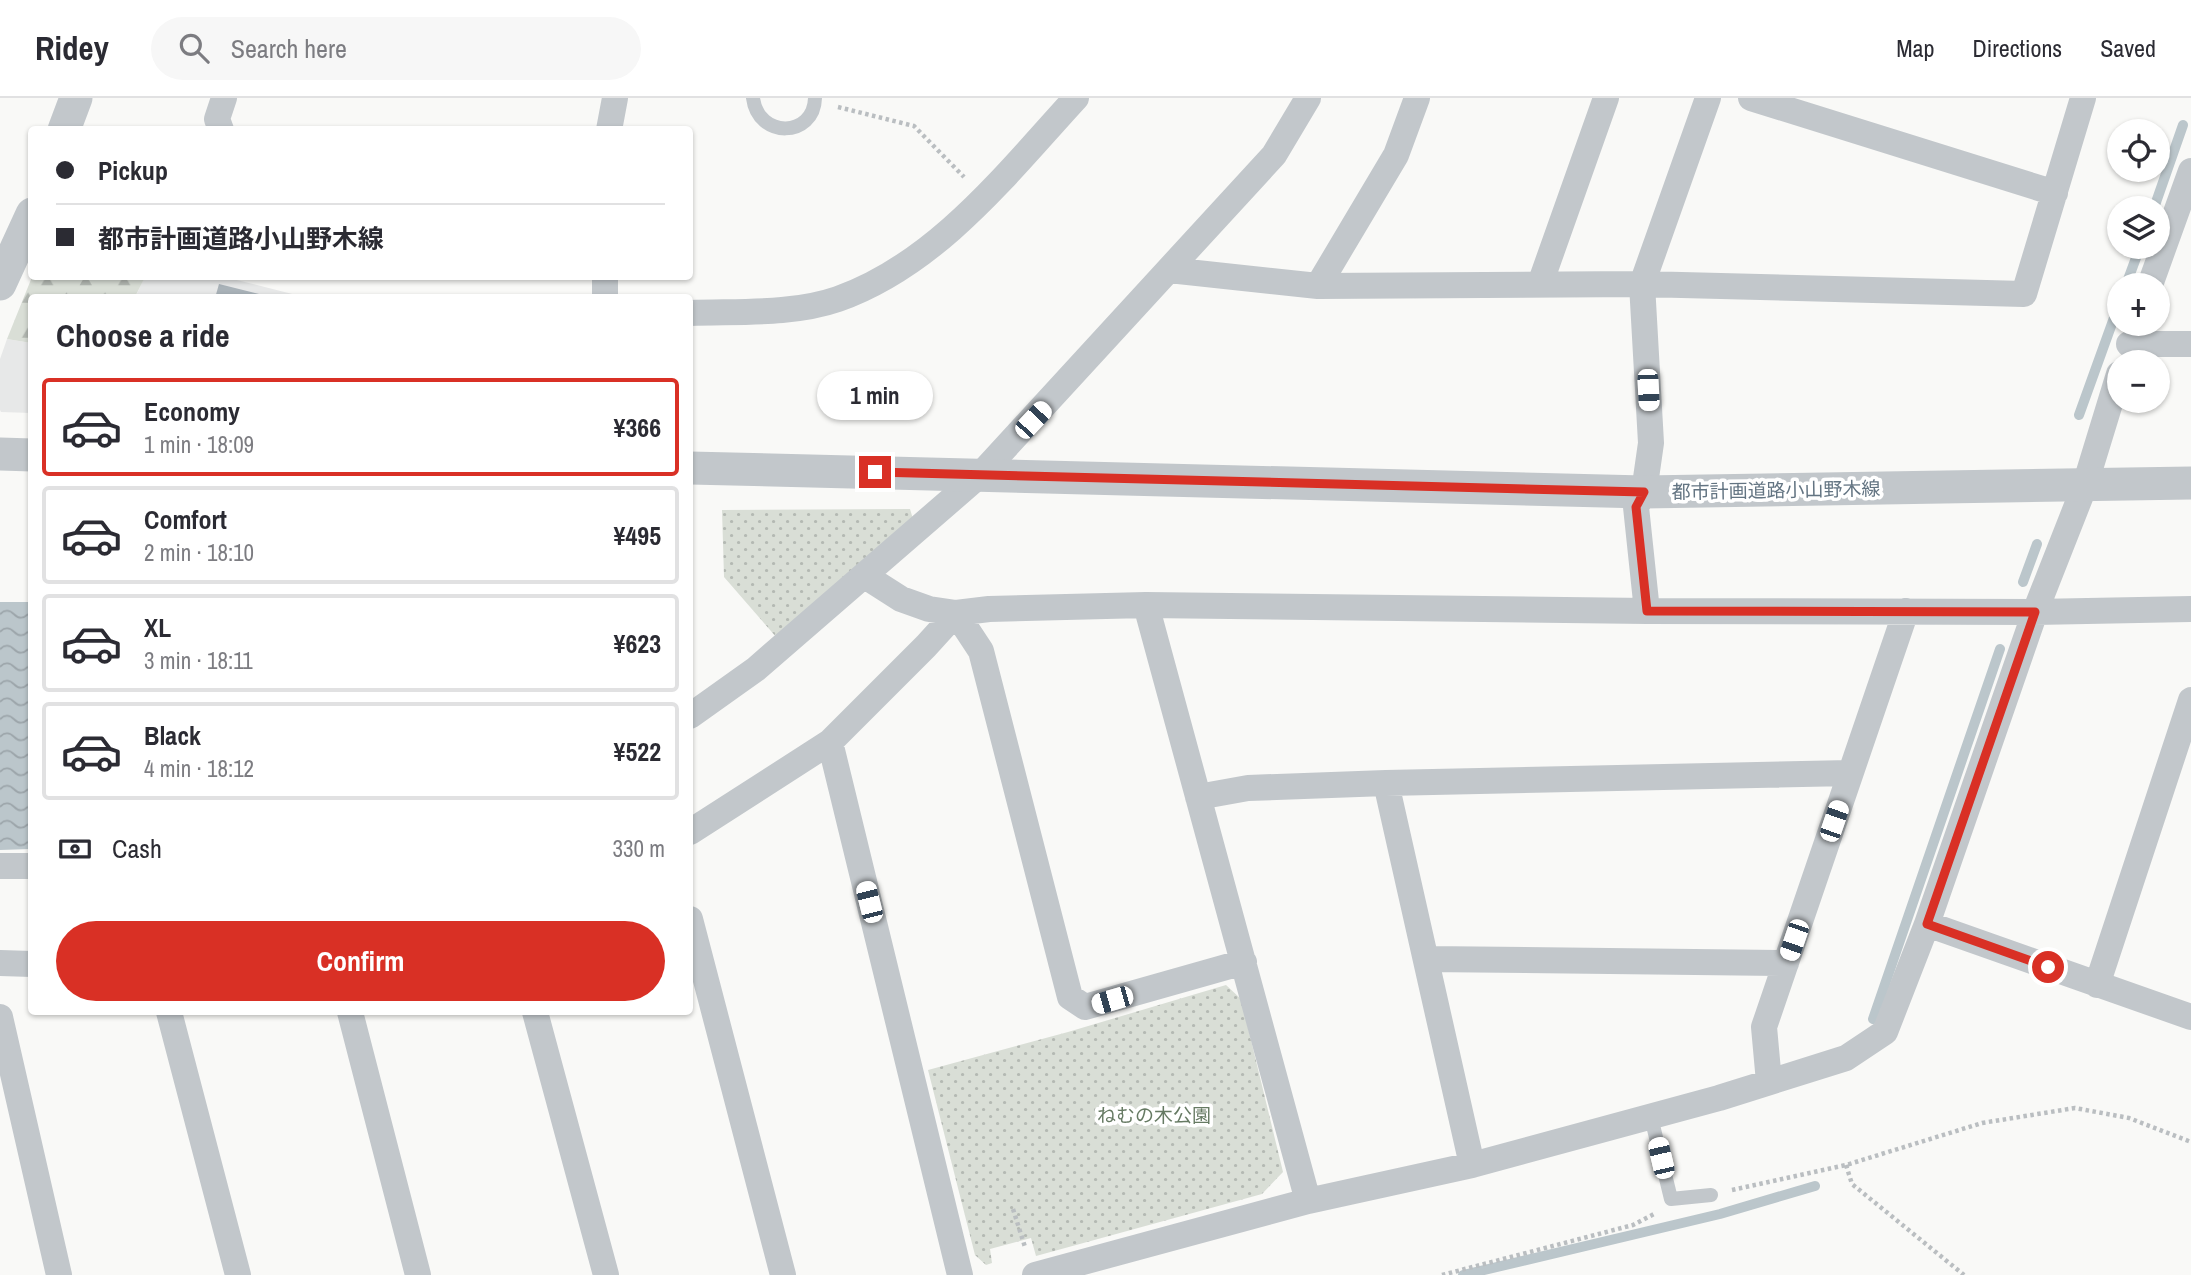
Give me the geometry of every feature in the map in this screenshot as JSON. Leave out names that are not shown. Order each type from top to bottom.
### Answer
[{"type":"street","points":[[66,126],[76,98]]},
{"type":"street","points":[[220,126],[217,119],[224,98]]},
{"type":"street","points":[[610,126],[615,98]]},
{"type":"street","points":[[693,313],[796,308],[836,300],[879,281],[932,245],[984,197],[1076,98]]},
{"type":"street","points":[[1318,286],[1396,155],[1417,98]]},
{"type":"street","points":[[1540,284],[1606,98]]},
{"type":"street","points":[[1647,611],[1636,507],[1644,492],[1651,443],[1642,284],[1708,98]]},
{"type":"street","points":[[1751,98],[2055,193]]},
{"type":"street","points":[[1169,271],[1318,286],[1642,284],[2024,294],[2083,98]]},
{"type":"street","points":[[693,714],[755,669],[981,474],[1274,155],[1298,101]]},
{"type":"street","points":[[2154,273],[2191,170]]},
{"type":"street","points":[[0,284],[28,223]]},
{"type":"street","points":[[2129,343],[2191,344]]},
{"type":"street","points":[[1031,1263],[1472,1165],[1651,1117],[1846,1058],[1885,1032],[1927,924],[2035,612],[2085,485],[2107,413]]},
{"type":"street","points":[[0,454],[28,455]]},
{"type":"street","name":"都市計画道路小山野木線","points":[[693,468],[1644,492],[2191,483]]},
{"type":"street","points":[[865,576],[901,599],[929,609],[956,613],[989,609],[1146,604],[1647,611],[2035,612],[2191,609]]},
{"type":"street","points":[[1146,604],[1308,1201]]},
{"type":"street","points":[[1769,1082],[1764,1027],[1906,611]]},
{"type":"street","points":[[693,830],[830,742],[956,613]]},
{"type":"street","points":[[956,613],[981,651],[1069,998],[1085,1007],[1244,962]]},
{"type":"street","points":[[2096,985],[2191,700]]},
{"type":"street","points":[[830,742],[960,1275]]},
{"type":"street","points":[[1198,797],[1248,788],[1850,773]]},
{"type":"street","points":[[1386,783],[1472,1165]]},
{"type":"street","points":[[0,866],[28,866]]},
{"type":"street","points":[[1927,924],[2191,1017]]},
{"type":"street","points":[[693,930],[783,1275]]},
{"type":"street","points":[[1426,960],[1786,963]]},
{"type":"street","points":[[0,963],[28,964]]},
{"type":"street","points":[[170,1015],[238,1275]]},
{"type":"street","points":[[351,1015],[418,1275]]},
{"type":"street","points":[[536,1015],[606,1275]]},
{"type":"street","points":[[0,1017],[60,1275]]},
{"type":"lane","points":[[753,98],[754,106],[765,123],[786,129],[806,121],[813,112],[816,100]]},
{"type":"lane","points":[[1651,1117],[1671,1199],[1711,1195]]},
{"type":"path","points":[[816,100],[914,126],[984,197]]},
{"type":"path","points":[[1711,1195],[1846,1165],[1982,1123],[2075,1108],[2129,1118],[2191,1142]]},
{"type":"path","points":[[1846,1165],[1852,1184],[1964,1275]]},
{"type":"path","points":[[1442,1275],[1633,1225],[1650,1217],[1671,1199]]},
{"type":"path","points":[[1013,1209],[1031,1263]]},
{"type":"shaded area","points":[[143,280],[237,280],[292,294],[137,294]]},
{"type":"shaded area","points":[[7,339],[28,342],[28,413],[1,412],[0,359]]},
{"type":"green space","points":[[30,280],[144,280],[136,294],[28,294],[28,342],[7,339]]},
{"type":"green space","points":[[910,509],[913,519],[777,638],[724,577],[722,510]]},
{"type":"green space","name":"ねむの木公園","points":[[1226,985],[1241,999],[1283,1172],[1262,1194],[1036,1256],[1031,1238],[990,1249],[992,1263],[986,1265],[975,1255],[928,1070]]},
{"type":"water","points":[[0,602],[28,602],[28,849],[0,850]]},
{"type":"building","points":[[219,284],[259,294],[216,294]]},
{"type":"waterway","points":[[2158,196],[2183,125]]},
{"type":"waterway","points":[[2130,273],[2136,259]]},
{"type":"waterway","points":[[2079,415],[2107,336]]},
{"type":"waterway","points":[[2023,582],[2037,544]]},
{"type":"waterway","points":[[1873,1019],[2000,649]]},
{"type":"waterway","points":[[1463,1275],[1720,1214],[1815,1186]]},
{"type":"route","points":[[875,472],[1644,492],[1636,507],[1647,611],[2035,612],[1927,924],[2048,967]]}]
